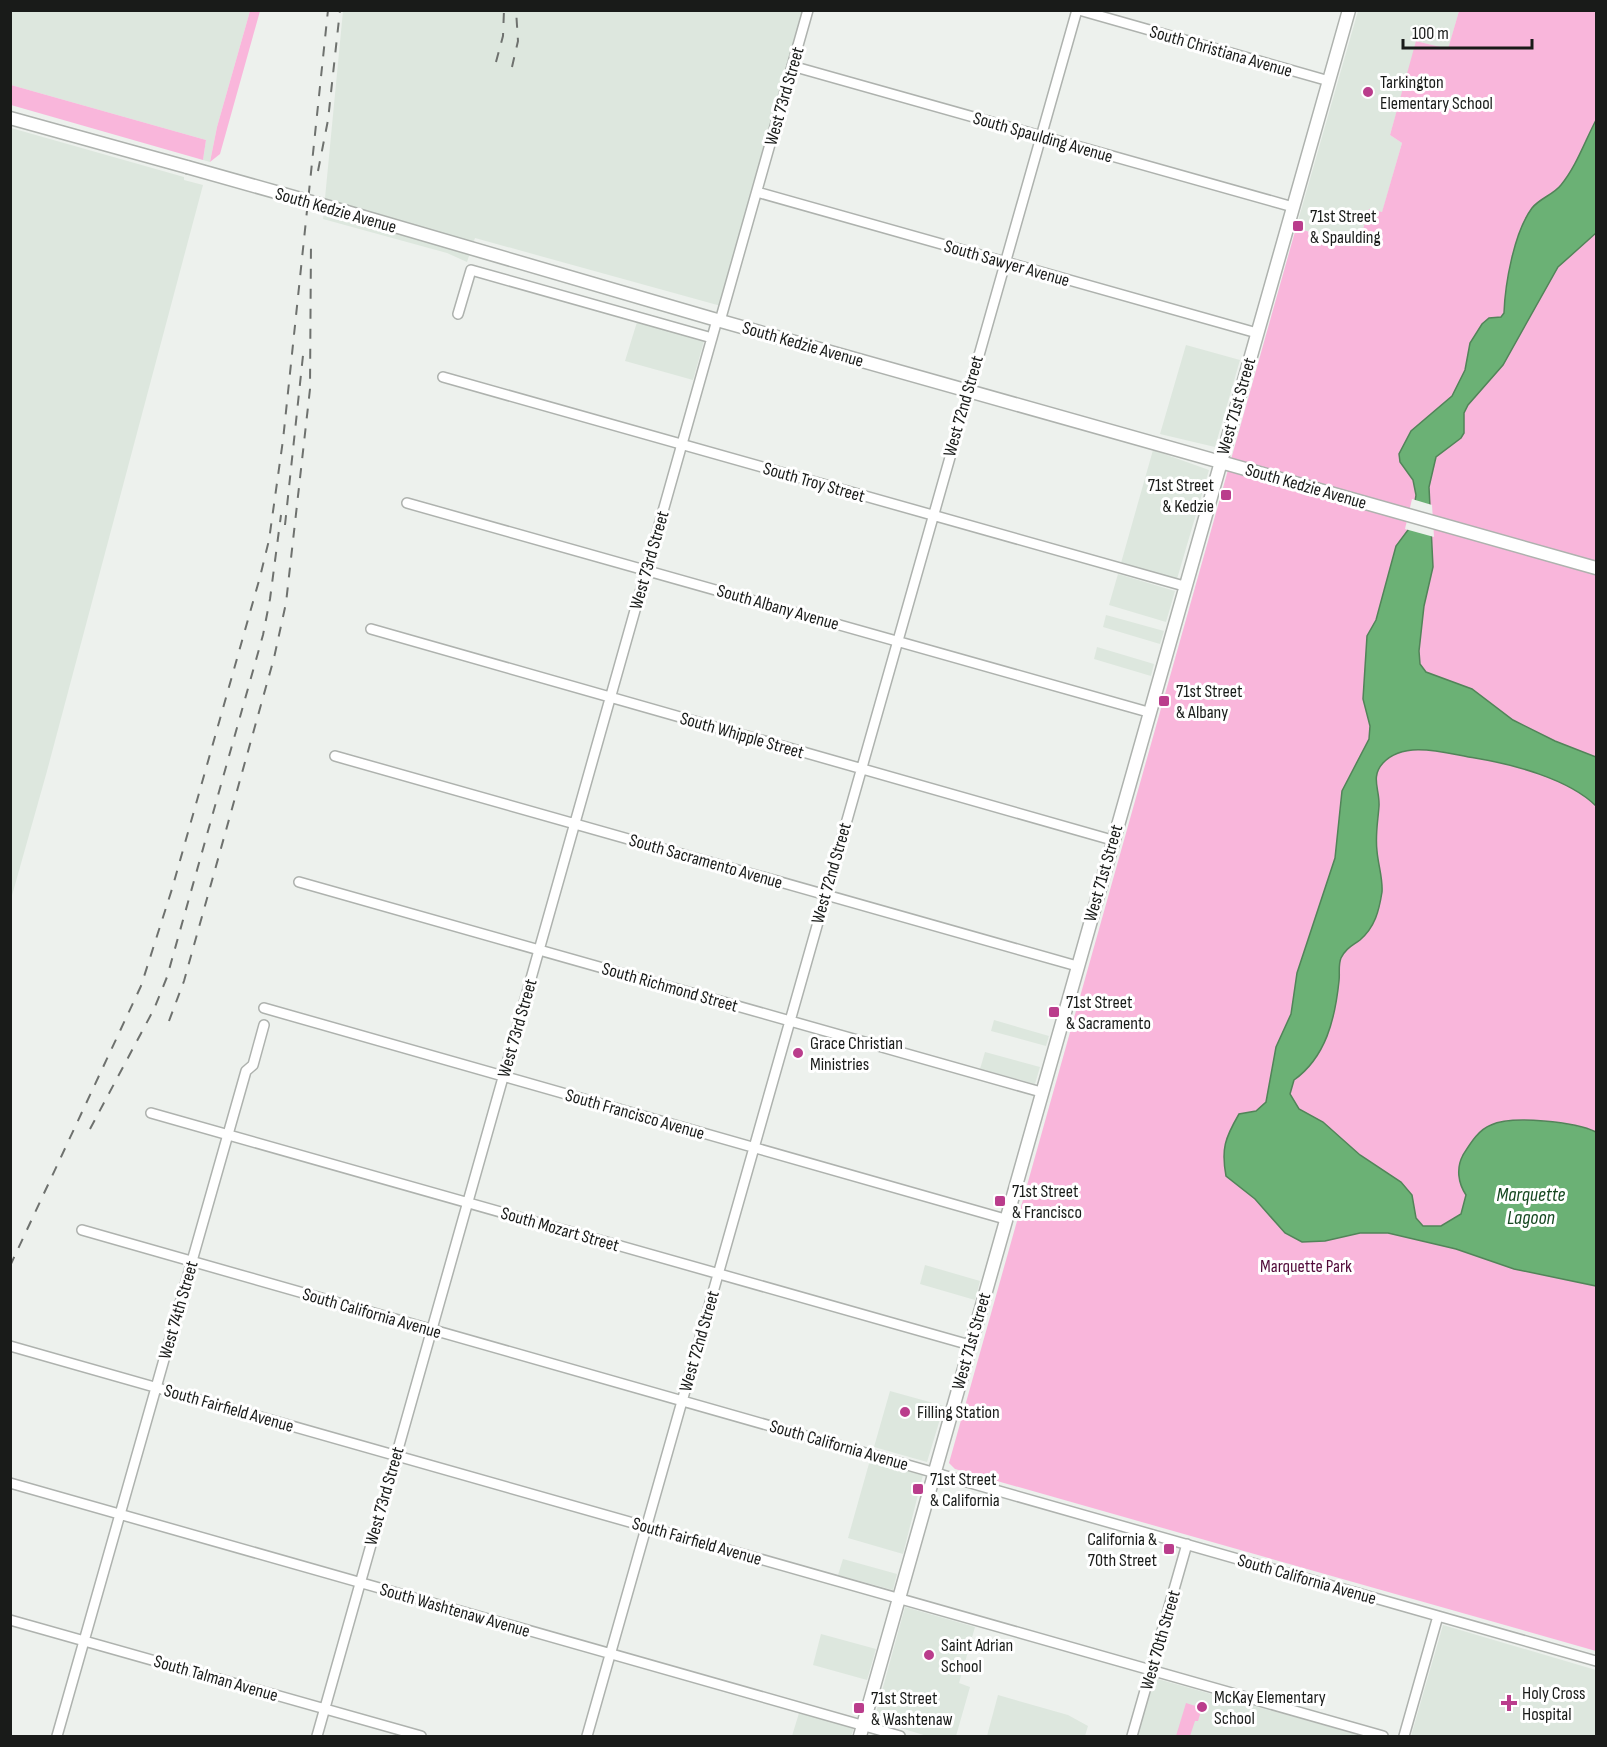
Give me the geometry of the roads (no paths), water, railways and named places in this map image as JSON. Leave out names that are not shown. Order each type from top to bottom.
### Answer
[{"type":"main road","name":"West 71st Street","points":[[861,1731],[1148,712],[1349,10]]},
{"type":"main road","name":"South Kedzie Avenue","points":[[10,118],[1596,568]]},
{"type":"street","name":"West 73rd Street","points":[[316,1737],[712,338],[757,192],[808,10]]},
{"type":"street","name":"South Christiana Avenue","points":[[1078,10],[1329,81]]},
{"type":"street","name":"West 72nd Street","points":[[587,1737],[932,515],[1078,10]]},
{"type":"street","name":"South Spaulding Avenue","points":[[792,66],[1293,207]]},
{"type":"street","name":"South Sawyer Avenue","points":[[757,192],[1257,333]]},
{"type":"street","points":[[459,314],[471,270],[712,338]]},
{"type":"street","name":"South Troy Street","points":[[443,377],[1184,586]]},
{"type":"street","name":"South Albany Avenue","points":[[408,503],[1148,712]]},
{"type":"street","name":"South Whipple Street","points":[[371,629],[1112,840]]},
{"type":"street","name":"South Sacramento Avenue","points":[[335,756],[1077,966]]},
{"type":"street","name":"South Richmond Street","points":[[299,882],[1041,1092]]},
{"type":"street","name":"South Francisco Avenue","points":[[264,1008],[1005,1219]]},
{"type":"street","name":"West 74th Street","points":[[57,1737],[246,1071],[253,1065],[264,1025]]},
{"type":"street","name":"South Mozart Street","points":[[151,1113],[970,1345]]},
{"type":"street","name":"South California Avenue","points":[[82,1230],[1596,1661]]},
{"type":"street","name":"South Fairfield Avenue","points":[[10,1346],[1383,1737]]},
{"type":"street","name":"South Washtenaw Avenue","points":[[10,1483],[611,1654],[861,1731],[900,1737]]},
{"type":"street","name":"West 70th Street","points":[[1132,1737],[1187,1544]]},
{"type":"street","points":[[1404,1737],[1438,1616]]},
{"type":"street","name":"South Talman Avenue","points":[[10,1620],[421,1737]]},
{"type":"water","name":"Marquette Lagoon","points":[[1596,120],[1596,233],[1558,267],[1503,365],[1468,405],[1464,413],[1464,433],[1461,438],[1436,457],[1429,487],[1433,567],[1424,606],[1419,651],[1420,664],[1426,672],[1472,689],[1513,720],[1555,741],[1596,757],[1596,806],[1585,796],[1556,781],[1490,761],[1440,751],[1415,750],[1392,756],[1383,763],[1376,779],[1379,806],[1376,845],[1382,887],[1378,912],[1365,935],[1347,949],[1341,958],[1335,1009],[1327,1036],[1314,1060],[1294,1080],[1290,1094],[1299,1109],[1323,1122],[1360,1155],[1401,1182],[1412,1195],[1416,1218],[1423,1226],[1441,1226],[1461,1214],[1466,1195],[1461,1186],[1459,1165],[1475,1138],[1486,1127],[1513,1120],[1528,1120],[1574,1125],[1596,1132],[1596,1286],[1514,1269],[1456,1249],[1388,1233],[1360,1233],[1325,1241],[1302,1242],[1285,1233],[1255,1199],[1226,1176],[1224,1151],[1227,1137],[1239,1114],[1256,1111],[1266,1102],[1276,1047],[1291,1014],[1297,973],[1335,858],[1342,791],[1369,739],[1370,726],[1363,699],[1367,636],[1376,620],[1396,546],[1411,526],[1416,495],[1413,480],[1400,462],[1399,454],[1411,431],[1452,396],[1465,370],[1470,343],[1482,324],[1489,318],[1501,317],[1504,313],[1506,288],[1520,230],[1532,208],[1558,188],[1566,178]]},
{"type":"railway","points":[[10,1266],[141,986],[172,889],[260,577],[269,540],[283,440],[328,10]]},
{"type":"railway","points":[[318,171],[328,120],[340,10]]},
{"type":"railway","points":[[496,62],[503,36],[504,10]]},
{"type":"railway","points":[[512,67],[518,41],[516,10]]},
{"type":"railway","points":[[169,1021],[184,981],[274,658],[286,603],[310,389],[311,240]]},
{"type":"railway","points":[[285,525],[304,346]]},
{"type":"railway","points":[[90,1129],[154,1009],[167,977],[263,635],[281,515]]},
{"type":"place","name":"Tarkington Elementary School","points":[[1368,92]]},
{"type":"place","name":"71st Street & Spaulding","points":[[1298,226]]},
{"type":"place","name":"71st Street & Kedzie","points":[[1226,495]]},
{"type":"place","name":"71st Street & Albany","points":[[1164,701]]},
{"type":"place","name":"71st Street & Sacramento","points":[[1054,1012]]},
{"type":"place","name":"Grace Christian Ministries","points":[[798,1053]]},
{"type":"place","name":"71st Street & Francisco","points":[[1000,1201]]},
{"type":"place","name":"Filling Station","points":[[905,1412]]},
{"type":"place","name":"71st Street & California","points":[[918,1489]]},
{"type":"place","name":"California & 70th Street","points":[[1169,1549]]},
{"type":"place","name":"Saint Adrian School","points":[[929,1655]]},
{"type":"place","name":"Holy Cross Hospital","points":[[1509,1703]]},
{"type":"place","name":"McKay Elementary School","points":[[1202,1707]]},
{"type":"place","name":"71st Street & Washtenaw","points":[[859,1708]]},
{"type":"park label","name":"Marquette Park","points":[[1306,1266]]}]
